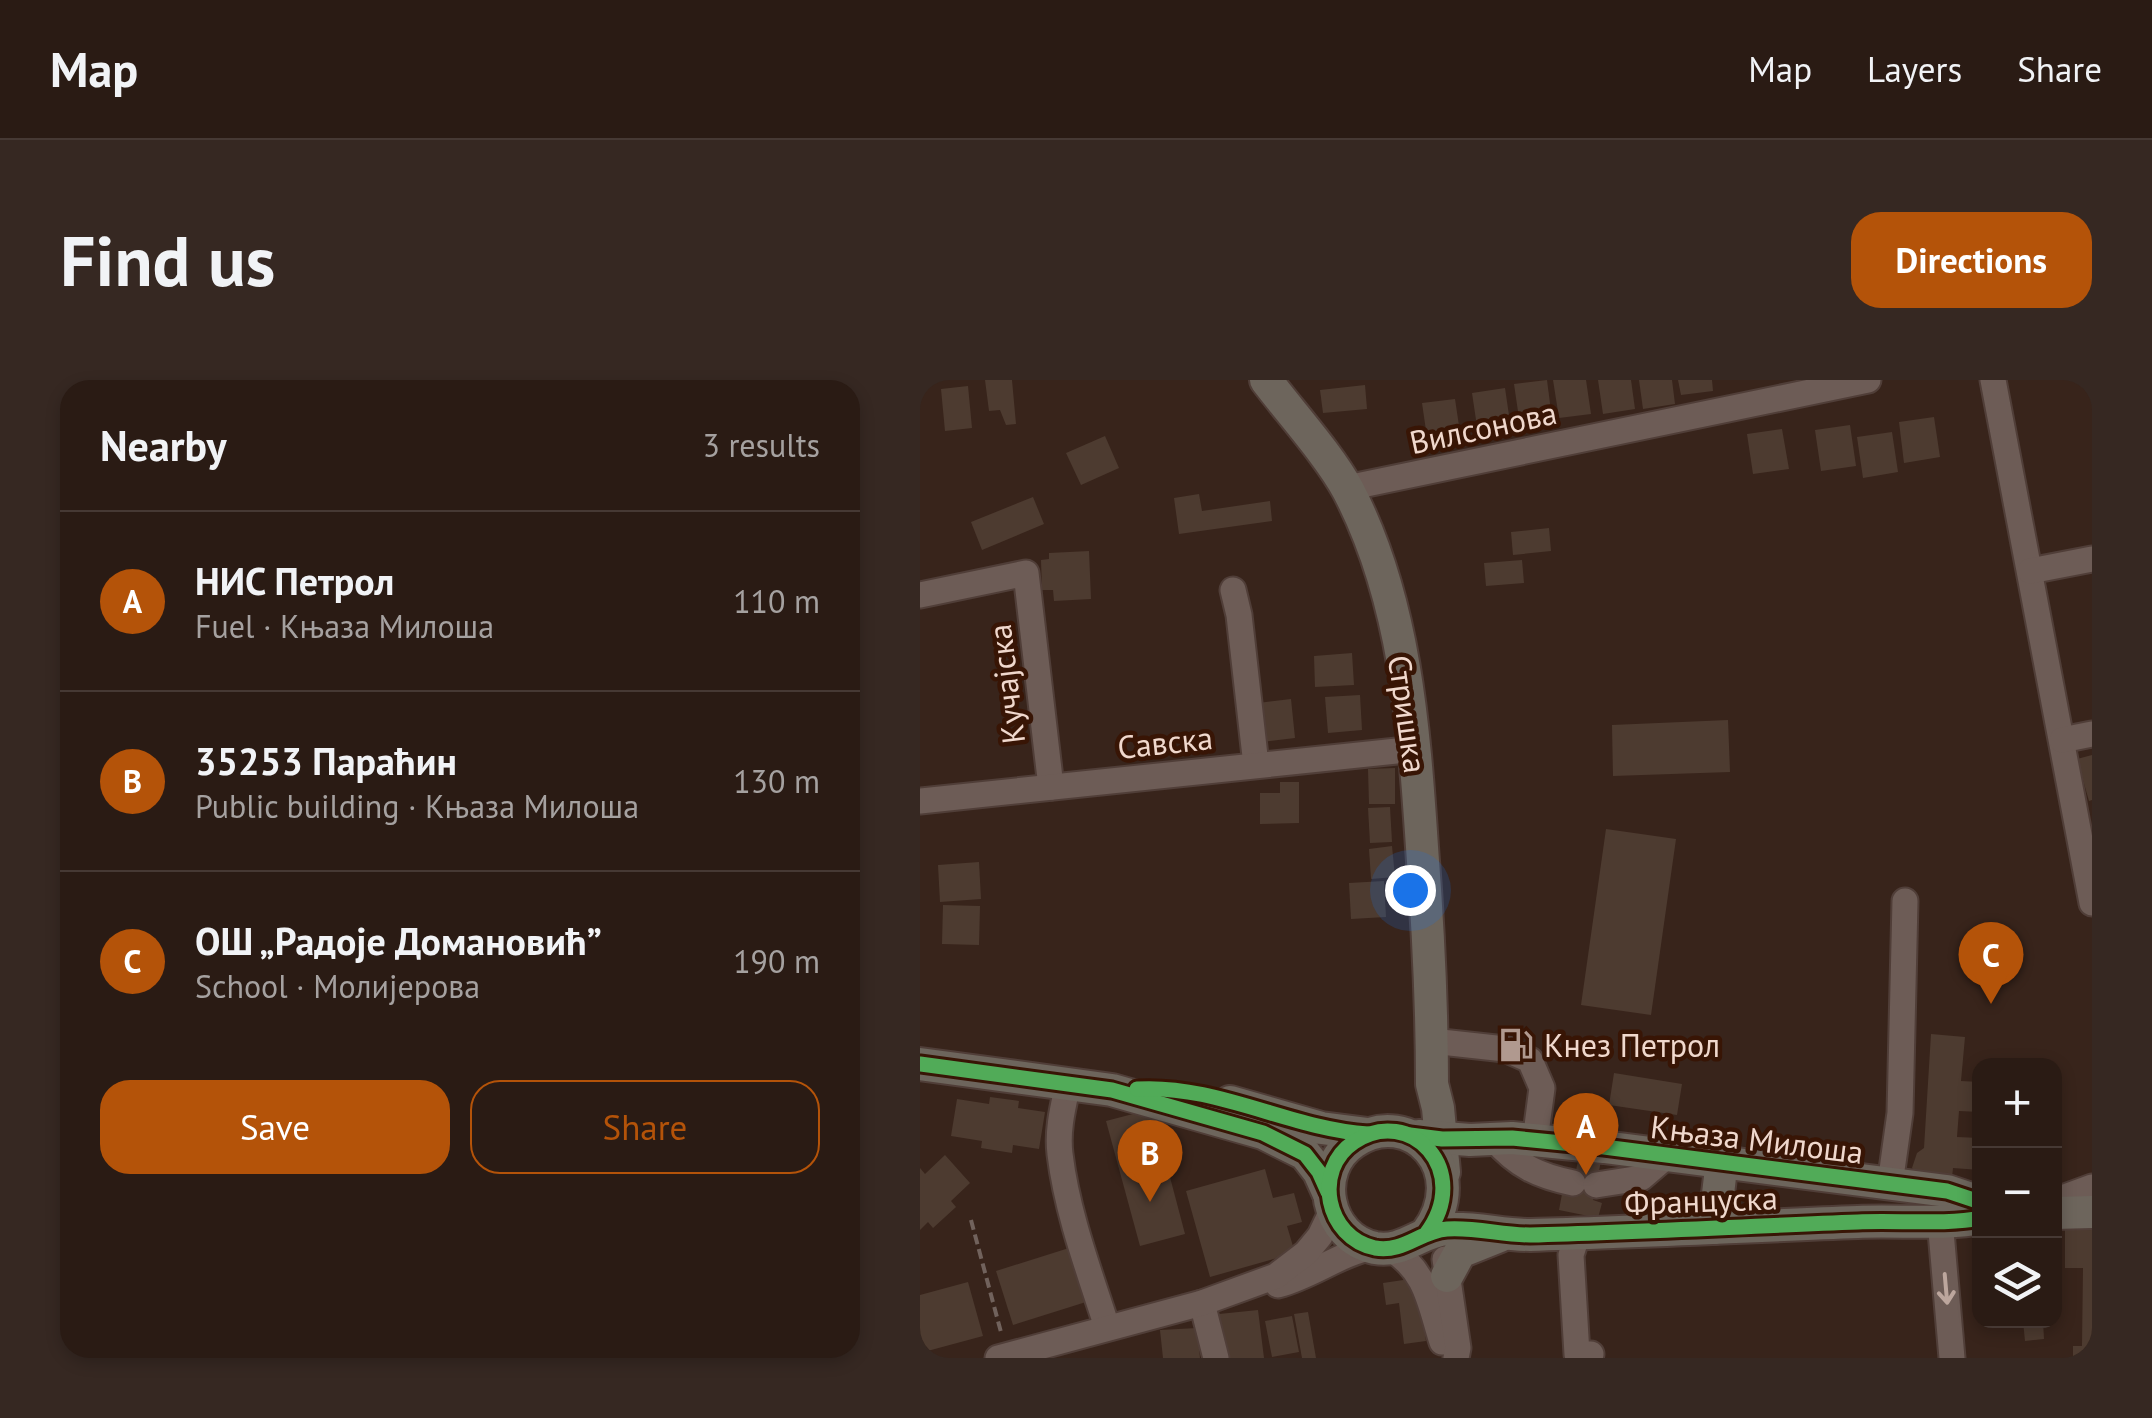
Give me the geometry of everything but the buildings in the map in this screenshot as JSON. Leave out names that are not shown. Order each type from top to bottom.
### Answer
[{"type":"main road","name":"Стришка","points":[[1266,380],[1347,488],[1374,551],[1406,676],[1416,749],[1428,915],[1440,1210]]},
{"type":"main road","points":[[920,1064],[1112,1090],[1284,1142],[1312,1160],[1341,1227],[1355,1240],[1382,1248],[1410,1244],[1440,1210],[1430,1152],[1387,1134],[1321,1128],[1192,1093],[1151,1088],[1112,1090]]},
{"type":"main road","name":"Књаза Милоша","points":[[1437,1110],[1461,1124],[1514,1139],[1722,1160],[1947,1191],[1972,1199]]},
{"type":"main road","points":[[1387,1134],[1412,1115],[1437,1110]]},
{"type":"main road","points":[[1330,1202],[1330,1174],[1352,1143],[1387,1134],[1437,1110]]},
{"type":"main road","points":[[1714,1228],[1722,1160]]},
{"type":"main road","name":"Француска","points":[[1440,1210],[1508,1234],[1972,1218]]},
{"type":"main road","points":[[2062,1212],[2092,1212]]},
{"type":"main road","points":[[1446,1276],[1460,1252],[1508,1234]]},
{"type":"street","name":"Вилсонова","points":[[1347,488],[1868,380]]},
{"type":"street","points":[[1993,380],[2092,903]]},
{"type":"street","points":[[2030,571],[2092,558]]},
{"type":"street","name":"Кучајска","points":[[920,594],[1026,573],[1051,787]]},
{"type":"street","points":[[1232,590],[1240,615],[1256,766]]},
{"type":"street","points":[[2062,740],[2092,734]]},
{"type":"street","name":"Савска","points":[[920,801],[1416,749]]},
{"type":"street","points":[[1890,1184],[1900,1113],[1905,901]]},
{"type":"street","points":[[1432,1041],[1505,1048],[1530,1060],[1542,1088],[1514,1139],[1515,1162],[1528,1170],[1585,1184],[1641,1178],[1669,1154]]},
{"type":"street","points":[[1068,1084],[1060,1122],[1060,1153],[1078,1237],[1108,1327]]},
{"type":"street","points":[[2062,1199],[2092,1187]]},
{"type":"street","points":[[1003,1356],[1202,1304],[1244,1289],[1295,1264],[1320,1236],[1330,1202]]},
{"type":"street","points":[[1244,1289],[1282,1284],[1344,1256],[1382,1248],[1418,1273],[1430,1296],[1441,1340],[1453,1358],[1458,1348],[1440,1210]]},
{"type":"street","points":[[1940,1220],[1952,1358]]},
{"type":"street","points":[[1578,1233],[1571,1255],[1578,1354],[1591,1354]]},
{"type":"street","points":[[1202,1304],[1216,1358]]},
{"type":"path","points":[[971,1220],[1003,1356]]},
{"type":"cycle path","points":[[920,1064],[1112,1090],[1263,1133],[1305,1154],[1328,1192]]},
{"type":"cycle path","points":[[1137,1089],[1196,1093],[1310,1124],[1368,1134]]},
{"type":"cycle path","points":[[1426,1234],[1439,1210],[1443,1188],[1439,1167],[1429,1150],[1396,1131],[1375,1132],[1354,1142],[1333,1169],[1330,1202],[1345,1231],[1358,1242],[1375,1248],[1403,1245],[1447,1229],[1530,1235],[1972,1219]]},
{"type":"cycle path","points":[[1410,1135],[1442,1139],[1512,1138],[1604,1147],[1947,1191],[1972,1199]]},
{"type":"place","name":"ОШ „Радоје Домановић”","points":[[1991,1004]]},
{"type":"place","name":"Кнез Петрол","points":[[1516,1045]]},
{"type":"place","name":"НИС Петрол","points":[[1586,1175]]},
{"type":"place","name":"35253 Параћин","points":[[1150,1202]]}]
